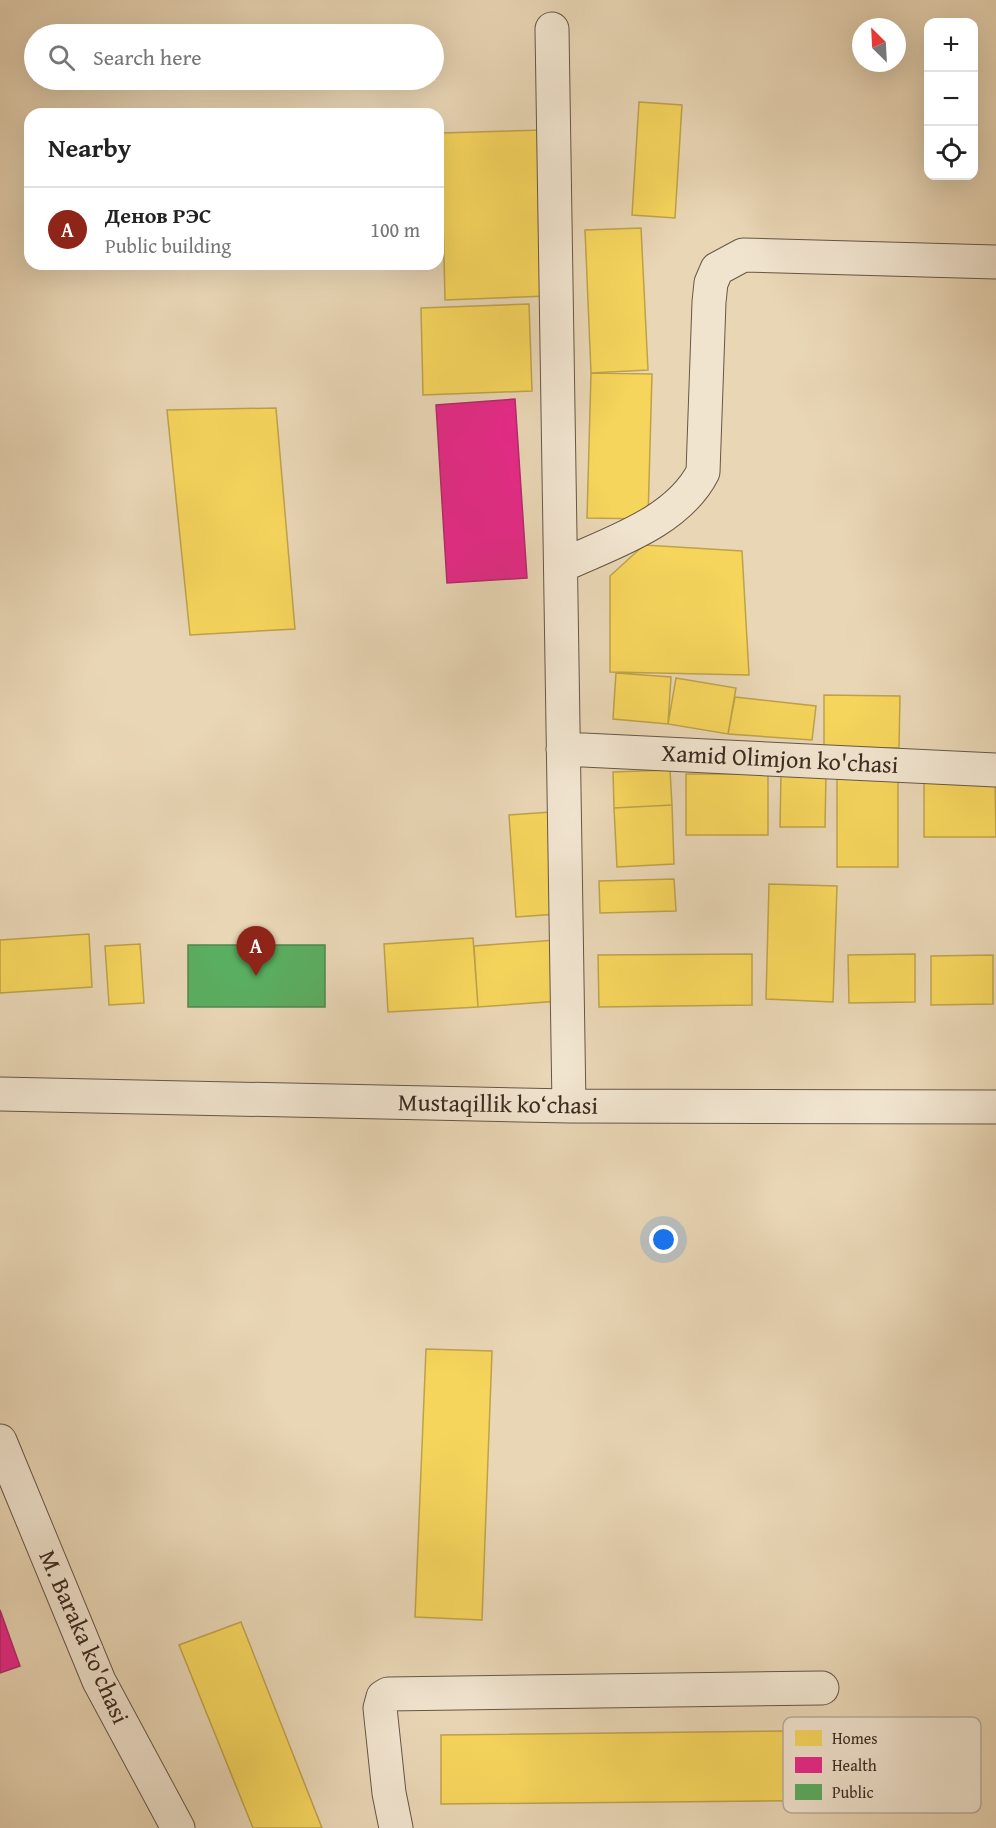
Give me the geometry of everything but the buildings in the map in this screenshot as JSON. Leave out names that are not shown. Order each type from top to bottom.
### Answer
[{"type":"street","points":[[552,29],[569,1106]]},
{"type":"street","points":[[561,566],[642,528],[679,505],[696,487],[703,471],[709,302],[711,283],[717,269],[743,255],[996,262]]},
{"type":"street","name":"Xamid Olimjon ko'chasi","points":[[563,749],[996,770]]},
{"type":"street","name":"Mustaqillik ko‘chasi","points":[[0,1094],[569,1106],[996,1107]]},
{"type":"street","name":"M. Baraka ko'chasi","points":[[0,1441],[99,1681],[178,1828]]},
{"type":"street","points":[[396,1828],[389,1792],[380,1708],[383,1697],[388,1694],[822,1688]]},
{"type":"place","name":"Денов РЭС","points":[[256,976]]}]
